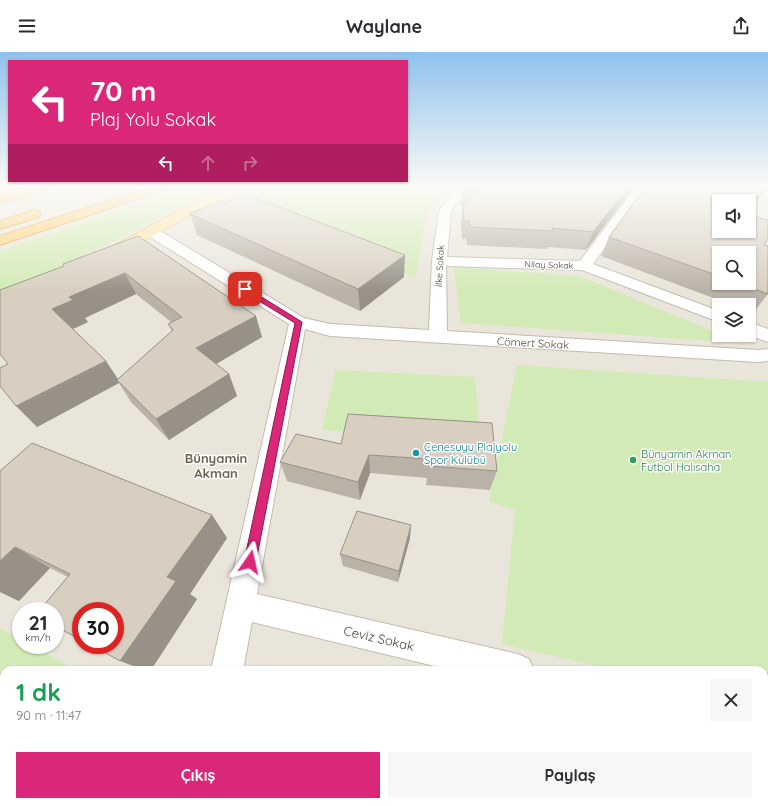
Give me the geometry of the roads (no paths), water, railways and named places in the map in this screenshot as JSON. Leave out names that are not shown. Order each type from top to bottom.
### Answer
[{"type":"highway","points":[[0,225],[12,221]]},
{"type":"highway","points":[[0,241],[60,221]]},
{"type":"main road","points":[[100,259],[171,221]]},
{"type":"street","name":"İlke Sokak","points":[[438,337],[439,260],[444,221]]},
{"type":"street","name":"Nilay Sokak","points":[[439,260],[584,266],[617,221]]},
{"type":"street","name":"Cömert Sokak","points":[[152,232],[298,322],[330,330],[758,356],[768,355]]},
{"type":"street","points":[[584,266],[712,314]]},
{"type":"street","points":[[228,666],[298,322]]},
{"type":"street","points":[[756,331],[768,336]]},
{"type":"street","name":"Ceviz Sokak","points":[[241,605],[501,666]]},
{"type":"place","name":"Çenesuyu Plajyolu Spor Kulübü","points":[[416,453]]},
{"type":"place","name":"Bünyamin Akman Futbol Halısaha","points":[[633,460]]},
{"type":"district","name":"Bünyamin Akman","points":[[216,466]]}]
